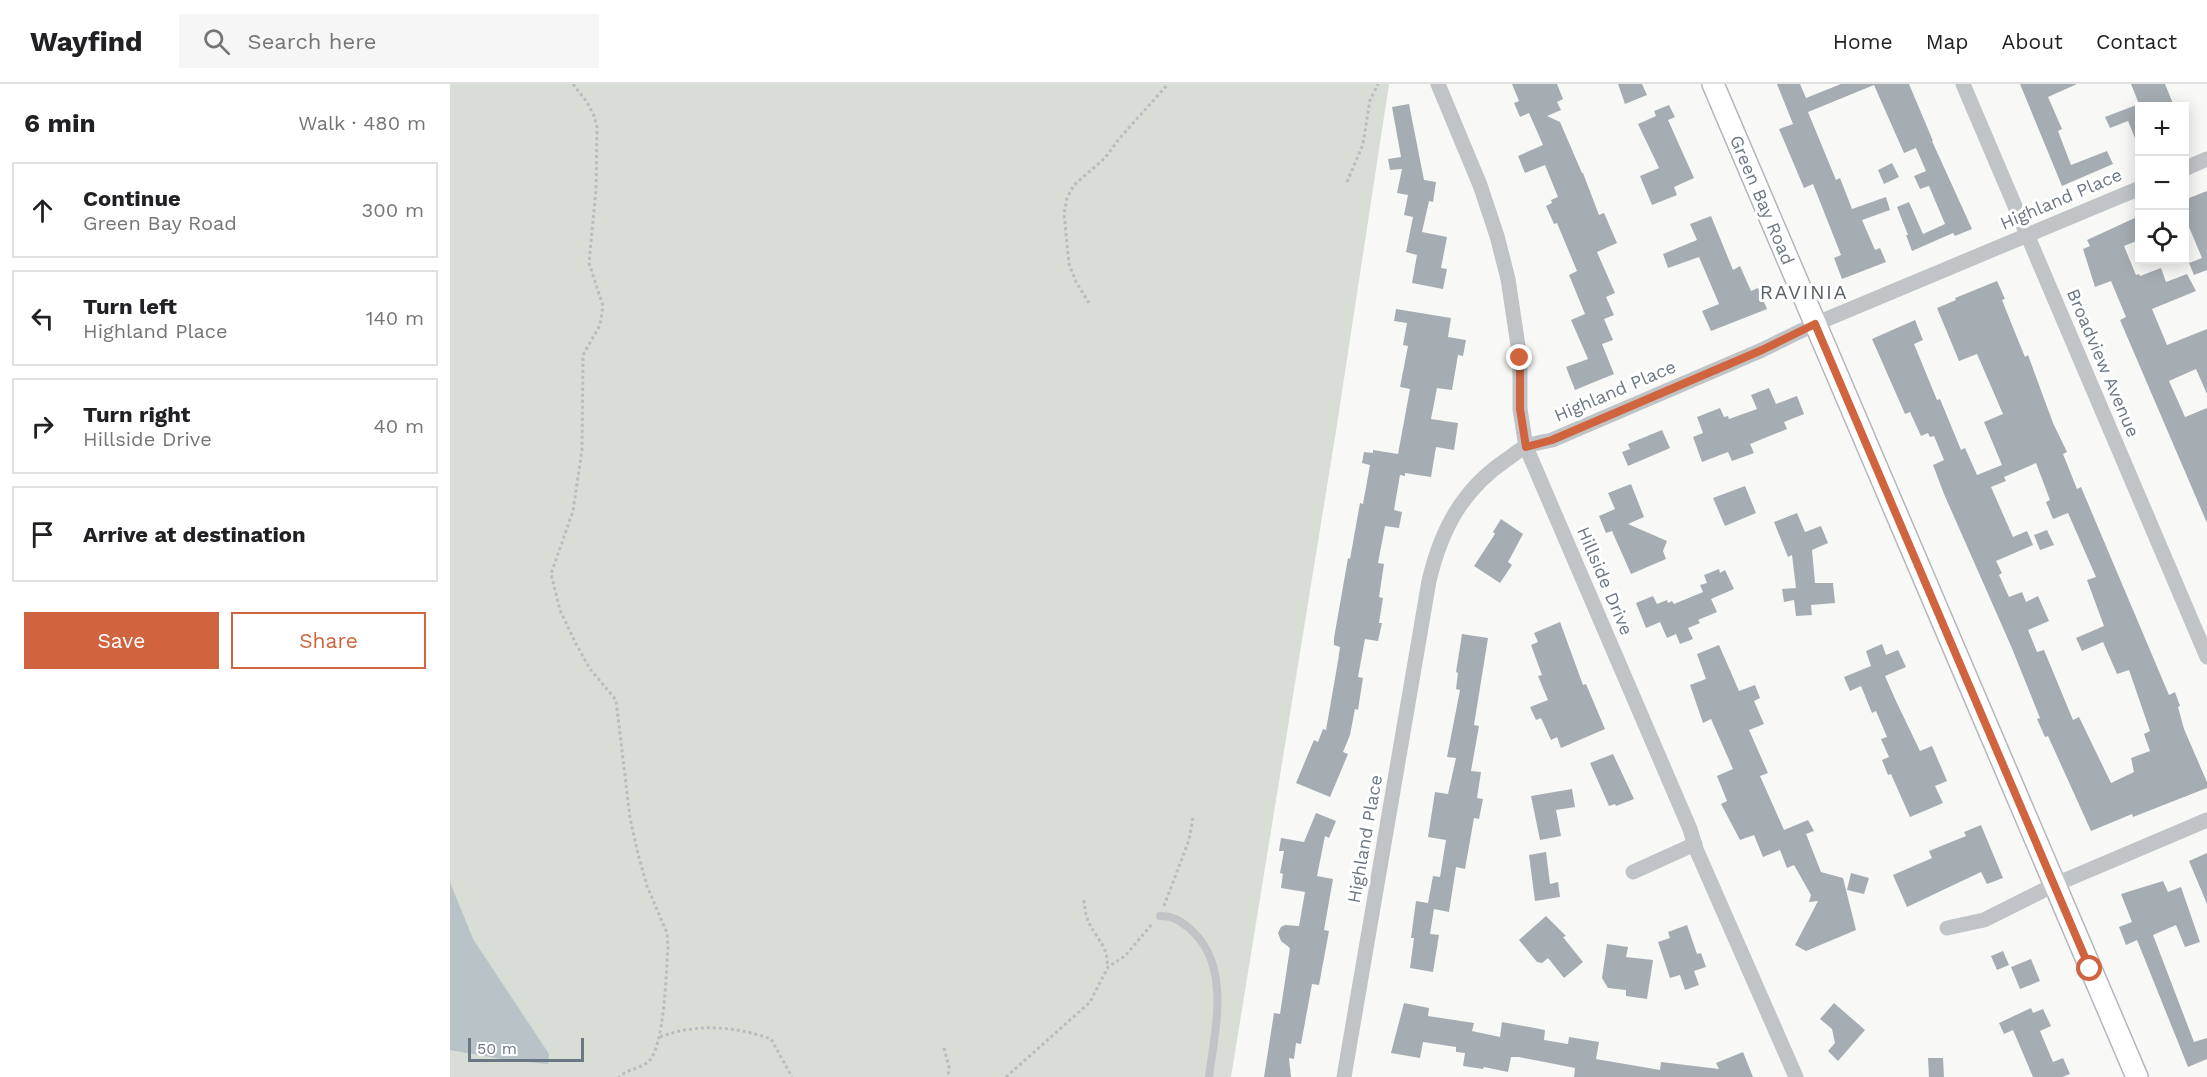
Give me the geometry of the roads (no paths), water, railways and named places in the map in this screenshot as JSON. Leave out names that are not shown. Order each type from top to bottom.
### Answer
[{"type":"main road","name":"Green Bay Road","points":[[1713,84],[2137,1077]]},
{"type":"street","name":"Hillside Drive","points":[[1438,84],[1480,185],[1508,279],[1520,358],[1520,409],[1526,447],[1796,1077]]},
{"type":"street","name":"Broadview Avenue","points":[[1963,84],[2207,657]]},
{"type":"street","points":[[2189,167],[2207,159]]},
{"type":"street","name":"Highland Place","points":[[1344,1077],[1435,554],[1452,515],[1472,490],[1490,471],[1526,447],[1552,440],[1762,350],[1815,324],[2135,190]]},
{"type":"street","points":[[1947,928],[1984,920],[2055,885],[2207,820]]},
{"type":"street","points":[[1633,872],[1695,844]]},
{"type":"lane","points":[[1160,916],[1178,919],[1195,933],[1208,950],[1216,972],[1215,1034],[1209,1077]]},
{"type":"district","name":"RAVINIA","points":[[1804,292]]}]
